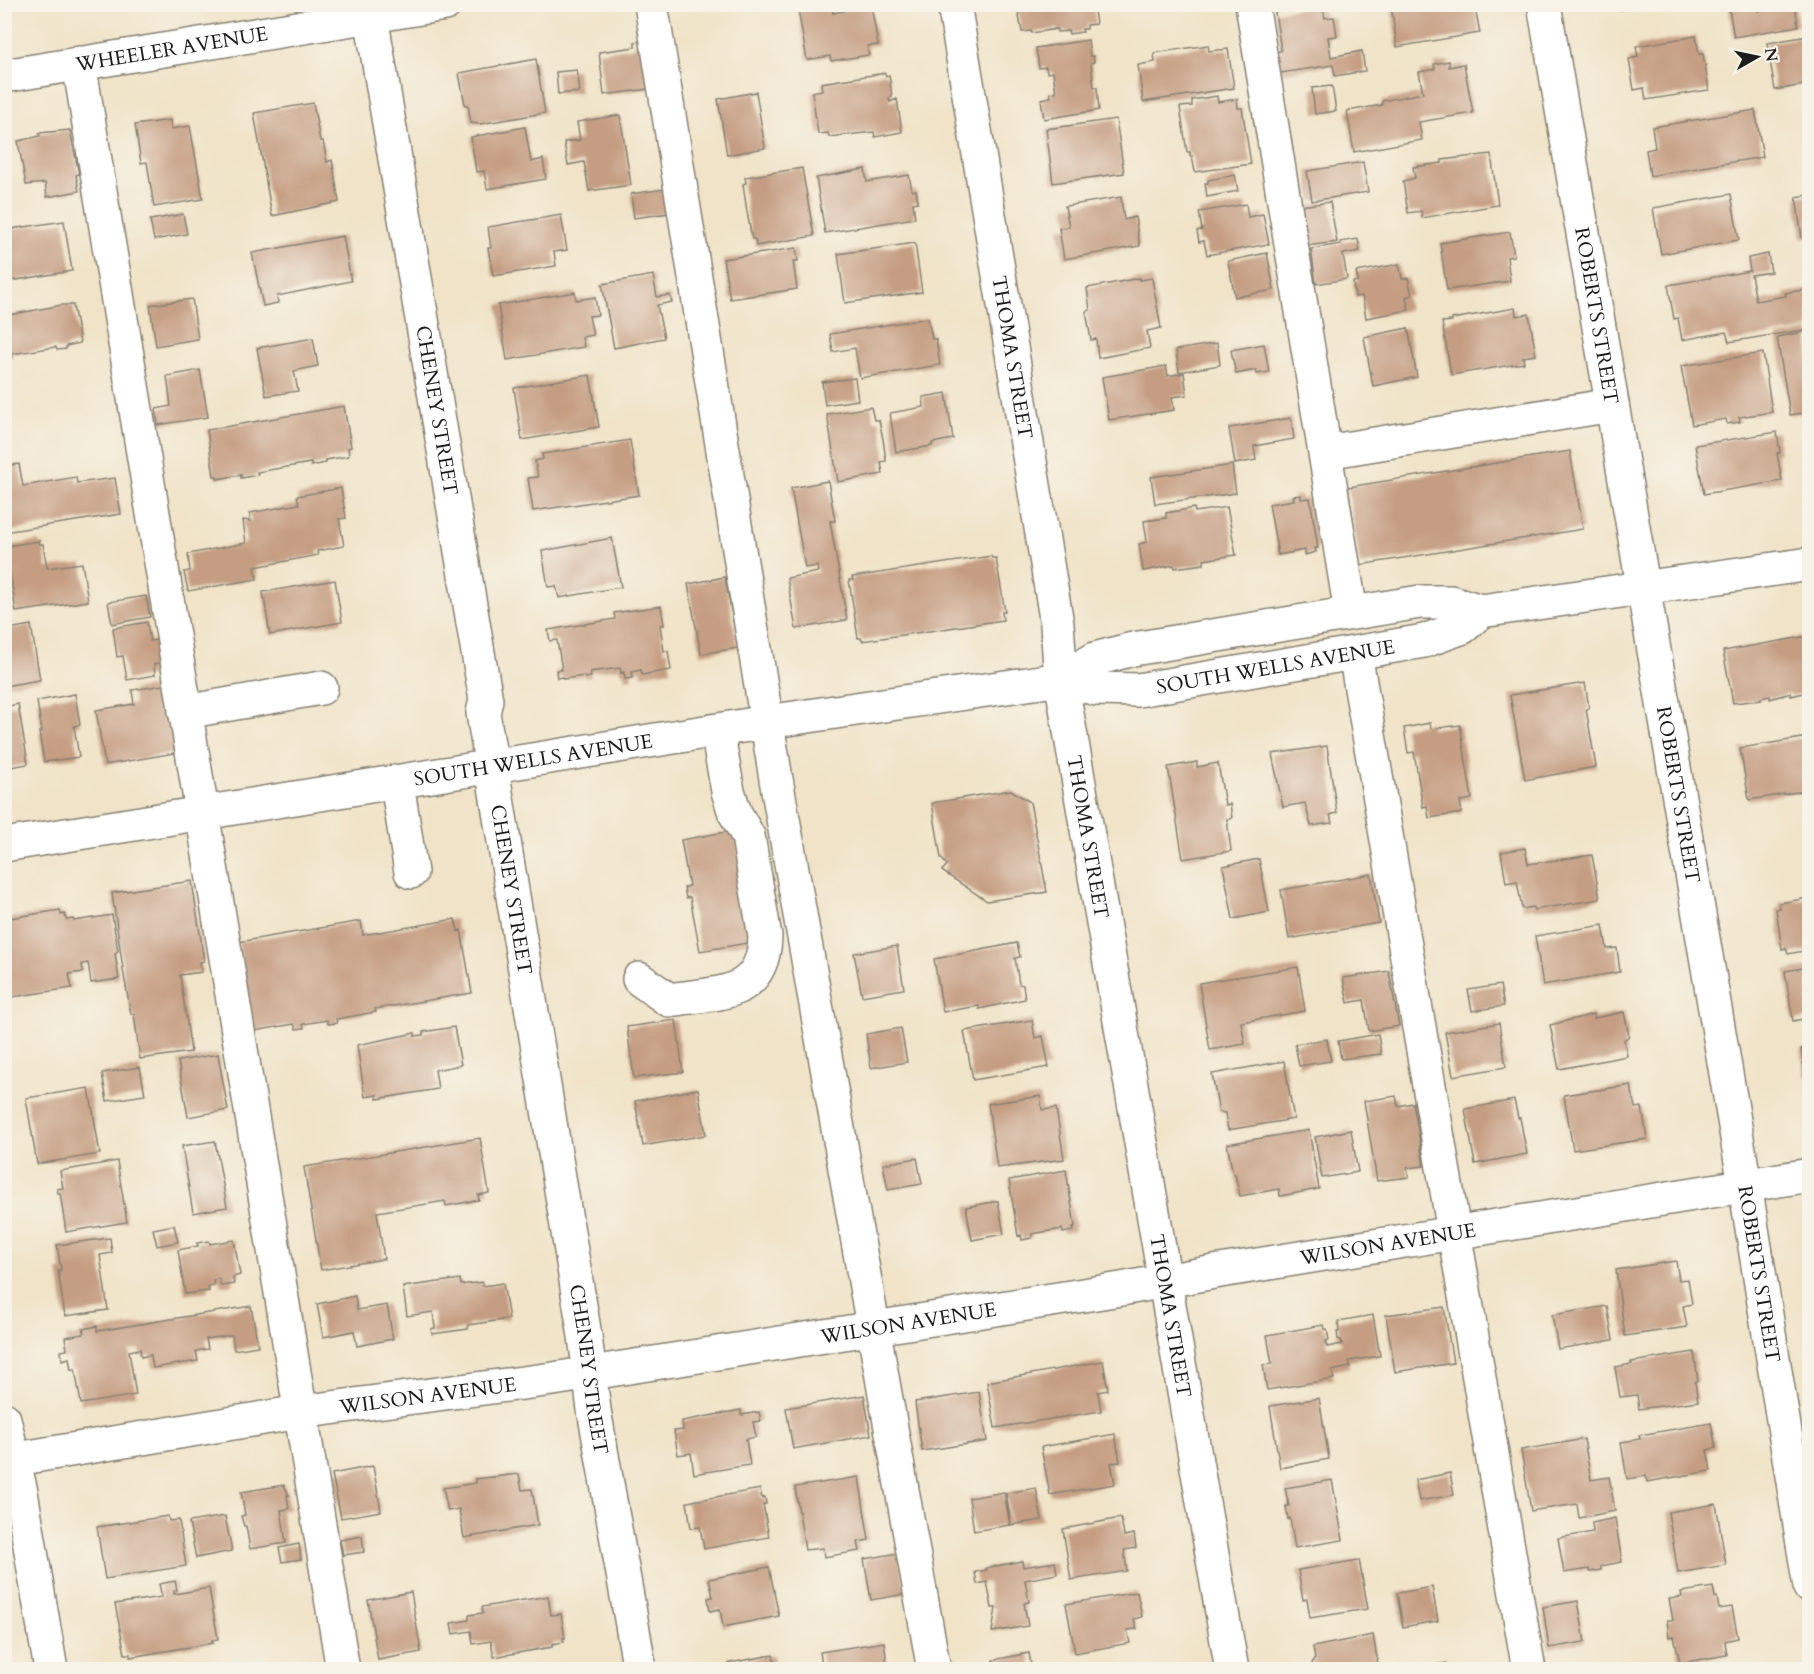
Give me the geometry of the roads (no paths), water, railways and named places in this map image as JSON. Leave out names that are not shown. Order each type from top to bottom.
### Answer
[{"type":"street","name":"WHEELER AVENUE","points":[[4,76],[370,10],[445,4]]},
{"type":"street","points":[[651,4],[767,722],[934,1670]]},
{"type":"street","name":"THOMA STREET","points":[[954,4],[1058,624],[1061,679],[1232,1670]]},
{"type":"street","points":[[1252,4],[1351,613]]},
{"type":"street","name":"ROBERTS STREET","points":[[1544,4],[1745,1185],[1809,1587]]},
{"type":"street","name":"CHENEY STREET","points":[[370,10],[486,700],[483,713],[591,1373],[594,1410],[640,1670]]},
{"type":"street","points":[[79,63],[343,1670]]},
{"type":"street","points":[[1326,452],[1612,405]]},
{"type":"street","name":"SOUTH WELLS AVENUE","points":[[4,845],[767,722],[1061,679],[1095,659],[1133,649],[1420,602],[1450,602],[1481,610],[1809,564]]},
{"type":"street","name":"SOUTH WELLS AVENUE","points":[[1061,679],[1096,689],[1138,690],[1424,641],[1463,627],[1481,610]]},
{"type":"street","points":[[1355,653],[1529,1670]]},
{"type":"street","points":[[185,712],[321,688]]},
{"type":"street","points":[[639,979],[669,1000],[730,990],[743,986],[753,977],[765,953],[765,937],[748,836],[735,813],[728,791],[717,731]]},
{"type":"street","points":[[397,783],[411,872]]},
{"type":"street","name":"WILSON AVENUE","points":[[9,1461],[300,1412],[591,1373],[1809,1175]]},
{"type":"street","points":[[4,1419],[9,1461],[21,1492],[51,1670]]}]
